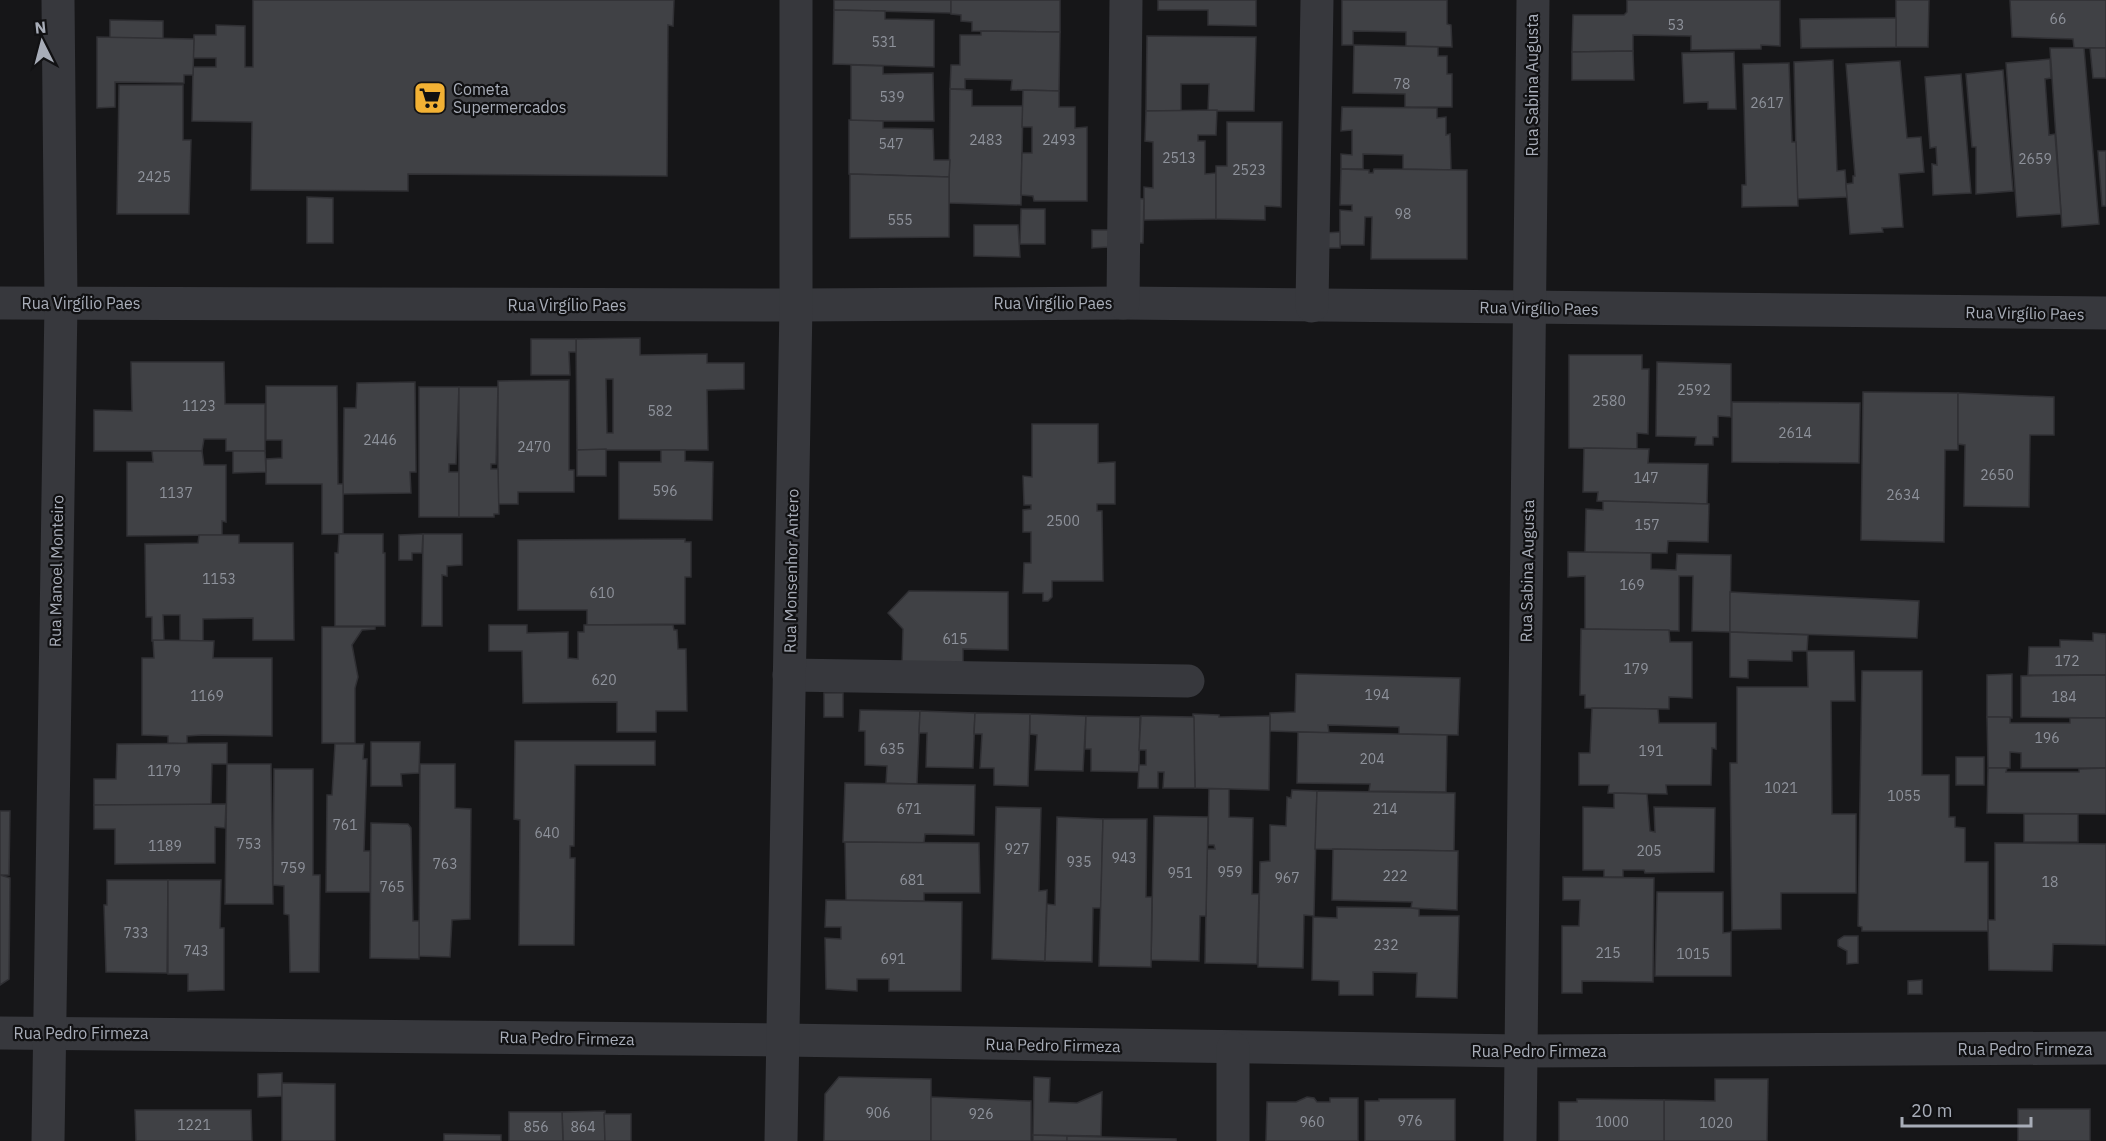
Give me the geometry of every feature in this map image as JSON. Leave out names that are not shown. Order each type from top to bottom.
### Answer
[{"type":"street","name":"Rua Manoel Monteiro","points":[[48,1141],[61,303],[58,0]]},
{"type":"street","name":"Rua Monsenhor Antero","points":[[781,1141],[796,305],[796,0]]},
{"type":"street","points":[[1123,303],[1126,0]]},
{"type":"street","points":[[1312,306],[1317,0]]},
{"type":"street","name":"Rua Sabina Augusta","points":[[1520,1141],[1533,0]]},
{"type":"street","name":"Rua Virgílio Paes","points":[[0,303],[796,305],[1123,303],[2106,313]]},
{"type":"street","points":[[789,675],[1188,681]]},
{"type":"street","name":"Rua Pedro Firmeza","points":[[0,1033],[782,1040],[1521,1051],[2106,1048]]},
{"type":"street","points":[[1233,1048],[1233,1141]]},
{"type":"building","name":"Cometa Supermercados","points":[[253,0],[674,0],[673,26],[668,25],[667,176],[408,174],[408,191],[251,190],[252,122],[192,121],[193,67],[216,67],[216,58],[193,58],[194,35],[216,35],[216,25],[245,26],[245,67],[253,67]]},
{"type":"building","points":[[834,0],[951,0],[951,13],[834,10]]},
{"type":"building","points":[[951,0],[1060,0],[1060,32],[972,31],[972,22],[961,21],[961,15],[951,14]]},
{"type":"building","points":[[1158,0],[1256,0],[1256,26],[1208,25],[1208,10],[1158,10]]},
{"type":"building","points":[[1342,0],[1447,0],[1447,24],[1451,25],[1452,47],[1406,46],[1406,32],[1353,31],[1353,45],[1342,45]]},
{"type":"building","points":[[1627,0],[1780,0],[1780,46],[1761,45],[1761,49],[1691,50],[1691,36],[1633,35],[1633,51],[1572,52],[1573,15],[1624,15],[1627,12]]},
{"type":"building","points":[[1896,0],[1929,0],[1928,47],[1896,47]]},
{"type":"building","points":[[2010,0],[2106,0],[2106,48],[2074,48],[2073,39],[2012,37]]},
{"type":"building","points":[[834,10],[885,11],[885,19],[934,20],[934,67],[833,64]]},
{"type":"building","points":[[1896,18],[1896,47],[1801,48],[1800,19]]},
{"type":"building","points":[[110,20],[163,21],[163,39],[110,38]]},
{"type":"building","points":[[981,31],[1060,32],[1059,91],[1011,90],[1012,80],[965,79],[965,89],[950,89],[951,65],[960,65],[960,35],[981,35]]},
{"type":"building","points":[[1147,36],[1256,37],[1254,111],[1208,111],[1209,84],[1181,84],[1181,111],[1146,111]]},
{"type":"building","points":[[97,37],[194,39],[193,75],[184,75],[184,83],[115,82],[115,107],[97,108]]},
{"type":"building","points":[[1354,45],[1438,47],[1438,56],[1447,56],[1447,74],[1452,74],[1452,107],[1405,107],[1405,94],[1353,93]]},
{"type":"building","points":[[2050,48],[2084,48],[2099,224],[2062,227]]},
{"type":"building","points":[[2090,48],[2106,48],[2106,78],[2093,78]]},
{"type":"building","points":[[1633,51],[1634,80],[1572,80],[1572,52]]},
{"type":"building","points":[[1734,52],[1736,109],[1708,109],[1708,102],[1684,103],[1682,53]]},
{"type":"building","points":[[2050,59],[2051,78],[2045,79],[2049,135],[2055,134],[2061,214],[2017,217],[2006,63]]},
{"type":"building","points":[[1833,60],[1837,171],[1845,170],[1847,197],[1797,199],[1794,62]]},
{"type":"building","points":[[1900,61],[1907,138],[1921,137],[1924,172],[1899,174],[1903,227],[1882,228],[1883,232],[1850,234],[1846,184],[1853,183],[1853,176],[1855,176],[1846,64]]},
{"type":"building","points":[[1789,63],[1792,142],[1796,142],[1798,206],[1742,207],[1742,185],[1746,185],[1743,64]]},
{"type":"building","points":[[851,65],[883,66],[883,74],[933,73],[934,121],[851,121]]},
{"type":"building","points":[[2003,70],[2013,191],[1976,194],[1976,147],[1972,147],[1966,74]]},
{"type":"building","points":[[1961,74],[1971,193],[1933,195],[1932,164],[1937,165],[1936,147],[1930,148],[1925,77]]},
{"type":"building","points":[[119,85],[183,85],[183,140],[191,140],[189,214],[117,214]]},
{"type":"building","points":[[950,89],[972,90],[972,106],[1023,106],[1021,205],[949,203]]},
{"type":"building","points":[[1023,90],[1059,91],[1059,107],[1075,107],[1075,128],[1087,127],[1087,201],[1034,201],[1033,196],[1021,195],[1022,153],[1032,153],[1032,127],[1022,127]]},
{"type":"building","points":[[1342,107],[1437,108],[1437,118],[1446,117],[1446,135],[1450,134],[1451,170],[1403,169],[1403,155],[1363,154],[1363,169],[1341,169],[1341,154],[1352,155],[1352,130],[1341,131]]},
{"type":"building","points":[[1217,110],[1216,135],[1198,135],[1198,141],[1205,141],[1205,174],[1216,173],[1216,219],[1144,220],[1144,187],[1153,188],[1153,142],[1145,141],[1146,111]]},
{"type":"building","points":[[849,120],[883,121],[883,128],[933,129],[934,160],[950,160],[949,177],[849,174]]},
{"type":"building","points":[[1227,122],[1282,122],[1281,207],[1265,206],[1265,220],[1216,219],[1216,166],[1227,166]]},
{"type":"building","points":[[2098,151],[2106,151],[2106,206],[2102,206]]},
{"type":"building","points":[[1341,169],[1369,170],[1369,173],[1373,173],[1374,169],[1467,170],[1467,259],[1371,259],[1372,217],[1365,217],[1364,245],[1340,245],[1340,210],[1352,211],[1352,205],[1340,205]]},
{"type":"building","points":[[850,174],[949,177],[949,237],[850,238]]},
{"type":"building","points":[[307,197],[333,198],[333,243],[307,243]]},
{"type":"building","points":[[1134,198],[1144,199],[1143,243],[1134,243]]},
{"type":"building","points":[[1021,209],[1045,209],[1045,244],[1020,244]]},
{"type":"building","points":[[974,225],[1018,225],[1020,257],[974,256]]},
{"type":"building","points":[[1092,230],[1109,230],[1109,247],[1092,248]]},
{"type":"building","points":[[1340,232],[1340,248],[1325,248],[1324,233]]},
{"type":"building","points":[[640,338],[640,355],[707,354],[707,363],[744,363],[744,389],[707,390],[708,450],[577,450],[576,339]],"holes":[[[606,379],[613,379],[613,433],[607,433]]]},
{"type":"building","points":[[531,339],[576,339],[576,352],[569,352],[570,375],[531,375]]},
{"type":"building","points":[[1569,355],[1642,355],[1642,369],[1649,369],[1648,434],[1637,433],[1637,449],[1569,448]]},
{"type":"building","points":[[131,362],[224,362],[225,404],[265,404],[265,451],[226,451],[226,439],[204,439],[202,451],[94,451],[94,410],[132,411]]},
{"type":"building","points":[[1657,362],[1731,364],[1731,417],[1718,416],[1718,437],[1713,437],[1713,445],[1695,445],[1696,437],[1656,436]]},
{"type":"building","points":[[569,380],[569,470],[574,470],[574,492],[518,492],[518,504],[498,504],[498,381]]},
{"type":"building","points":[[415,382],[416,472],[410,472],[411,493],[343,494],[344,408],[356,408],[357,383]]},
{"type":"building","points":[[266,386],[337,386],[338,484],[343,484],[343,534],[322,534],[322,484],[266,484],[266,459],[282,458],[282,440],[266,440]]},
{"type":"building","points":[[419,387],[459,387],[456,464],[449,464],[449,472],[459,472],[459,517],[419,517]]},
{"type":"building","points":[[459,387],[498,387],[496,464],[491,464],[491,469],[498,469],[499,514],[494,514],[494,517],[459,517]]},
{"type":"building","points":[[1863,392],[1958,393],[1958,450],[1945,450],[1944,542],[1861,540]]},
{"type":"building","points":[[1958,393],[2054,397],[2054,435],[2030,435],[2029,507],[1964,506],[1965,445],[1958,444]]},
{"type":"building","points":[[1732,402],[1860,403],[1859,463],[1732,462]]},
{"type":"building","points":[[1032,424],[1098,424],[1098,463],[1115,462],[1115,504],[1097,504],[1097,511],[1102,511],[1103,581],[1052,581],[1052,597],[1048,601],[1043,601],[1043,593],[1023,593],[1024,563],[1031,563],[1031,532],[1023,532],[1023,510],[1031,509],[1031,505],[1024,505],[1023,476],[1032,477]]},
{"type":"building","points":[[1584,448],[1649,449],[1648,463],[1708,464],[1707,504],[1597,501],[1598,492],[1583,492]]},
{"type":"building","points":[[606,449],[606,476],[577,476],[577,450]]},
{"type":"building","points":[[661,450],[685,450],[685,461],[713,462],[712,520],[619,519],[619,462],[661,462]]},
{"type":"building","points":[[152,451],[202,451],[204,465],[226,465],[226,522],[222,521],[222,535],[127,536],[127,462],[153,462]]},
{"type":"building","points":[[233,451],[265,451],[266,472],[233,473]]},
{"type":"building","points":[[1603,501],[1709,504],[1708,542],[1668,541],[1667,553],[1585,552],[1586,509],[1603,510]]},
{"type":"building","points":[[339,534],[383,534],[385,626],[335,626],[335,553],[338,553]]},
{"type":"building","points":[[423,534],[462,534],[462,565],[447,566],[447,576],[442,575],[442,626],[422,626]]},
{"type":"building","points":[[423,534],[422,553],[412,553],[412,560],[399,560],[399,535]]},
{"type":"building","points":[[199,535],[239,535],[239,543],[293,543],[294,640],[253,640],[253,618],[203,619],[203,641],[180,641],[180,615],[163,615],[164,641],[152,641],[152,617],[146,617],[145,544],[198,543]]},
{"type":"building","points":[[685,539],[685,542],[691,542],[691,577],[685,577],[685,624],[587,625],[587,610],[518,610],[518,540]]},
{"type":"building","points":[[1568,552],[1651,553],[1651,569],[1676,570],[1677,554],[1731,555],[1730,632],[1692,631],[1693,576],[1679,576],[1679,631],[1585,629],[1585,576],[1568,577]]},
{"type":"building","points":[[909,591],[1008,592],[1008,650],[963,649],[963,667],[902,666],[903,629],[888,613]]},
{"type":"building","points":[[1730,592],[1919,601],[1917,638],[1730,632]]},
{"type":"building","points":[[489,625],[527,625],[527,633],[568,632],[568,658],[578,659],[578,632],[584,632],[584,625],[673,625],[674,630],[677,630],[678,649],[686,649],[687,711],[656,711],[656,732],[617,732],[617,702],[523,703],[522,651],[489,651]]},
{"type":"building","points":[[322,627],[375,627],[375,629],[362,630],[352,645],[358,677],[355,688],[355,743],[322,743]]},
{"type":"building","points":[[1581,629],[1669,630],[1670,642],[1692,642],[1692,698],[1669,697],[1669,709],[1585,708],[1585,695],[1580,695]]},
{"type":"building","points":[[1730,632],[1808,635],[1807,651],[1792,651],[1792,661],[1748,660],[1748,678],[1730,677]]},
{"type":"building","points":[[2093,633],[2106,634],[2106,675],[2028,675],[2029,647],[2060,647],[2060,640],[2093,641]]},
{"type":"building","points":[[153,640],[214,641],[213,658],[272,658],[272,736],[187,736],[187,744],[168,743],[168,736],[142,735],[142,658],[154,658]]},
{"type":"building","points":[[1807,651],[1854,651],[1855,701],[1831,701],[1832,814],[1856,814],[1856,893],[1781,893],[1781,929],[1732,930],[1730,763],[1737,763],[1737,687],[1808,687]]},
{"type":"building","points":[[1862,671],[1922,671],[1922,775],[1949,775],[1949,817],[1955,817],[1955,827],[1965,828],[1965,862],[1988,862],[1988,931],[1862,931],[1862,927],[1858,926]]},
{"type":"building","points":[[1296,674],[1460,678],[1458,735],[1399,734],[1399,727],[1328,725],[1329,733],[1270,731],[1270,713],[1295,712]]},
{"type":"building","points":[[2012,674],[2012,718],[1987,717],[1987,675]]},
{"type":"building","points":[[2106,675],[2106,718],[2021,717],[2021,676]]},
{"type":"building","points":[[824,693],[843,693],[843,717],[824,717]]},
{"type":"building","points":[[1592,708],[1658,709],[1659,723],[1716,723],[1716,749],[1712,748],[1711,785],[1666,785],[1667,794],[1608,793],[1609,785],[1579,785],[1579,753],[1590,753]]},
{"type":"building","points":[[860,710],[920,711],[917,784],[886,783],[887,766],[865,765],[865,731],[859,731]]},
{"type":"building","points":[[920,711],[975,713],[973,768],[926,767],[927,733],[919,733]]},
{"type":"building","points":[[975,713],[1030,714],[1028,786],[994,785],[994,768],[980,768],[982,734],[974,734]]},
{"type":"building","points":[[1030,714],[1086,716],[1083,771],[1035,770],[1037,735],[1030,734]]},
{"type":"building","points":[[1193,714],[1219,715],[1219,717],[1270,716],[1269,790],[1195,788]]},
{"type":"building","points":[[1086,716],[1140,717],[1139,772],[1091,771],[1091,749],[1085,749]]},
{"type":"building","points":[[1141,716],[1194,717],[1195,788],[1163,788],[1164,772],[1158,772],[1158,788],[1138,788],[1139,765],[1146,765],[1146,750],[1139,750]]},
{"type":"building","points":[[1987,717],[2010,717],[2010,723],[2070,723],[2070,718],[2106,718],[2106,768],[2021,768],[2021,753],[2010,752],[2010,768],[1988,768]]},
{"type":"building","points":[[1298,732],[1447,735],[1446,792],[1369,791],[1370,784],[1297,783]]},
{"type":"building","points":[[515,741],[655,741],[655,765],[575,765],[574,846],[570,846],[570,858],[575,858],[574,945],[519,945],[520,820],[514,819]]},
{"type":"building","points":[[371,742],[420,742],[419,773],[401,774],[402,786],[371,786]]},
{"type":"building","points":[[227,743],[227,764],[212,764],[211,805],[94,805],[94,779],[116,779],[117,744]]},
{"type":"building","points":[[335,744],[364,744],[363,759],[367,759],[364,851],[370,851],[370,892],[326,892],[327,795],[332,795]]},
{"type":"building","points":[[1956,757],[1984,757],[1984,785],[1956,785]]},
{"type":"building","points":[[227,764],[271,764],[273,904],[225,904]]},
{"type":"building","points":[[420,764],[455,764],[455,808],[471,809],[470,919],[452,920],[450,957],[419,956]]},
{"type":"building","points":[[1988,768],[2007,768],[2006,772],[2079,772],[2079,769],[2106,768],[2106,814],[1987,813]]},
{"type":"building","points":[[274,769],[313,769],[313,875],[320,875],[319,972],[290,972],[289,915],[284,914],[284,886],[273,885]]},
{"type":"building","points":[[845,783],[975,785],[974,835],[925,834],[924,843],[843,842]]},
{"type":"building","points":[[1209,789],[1229,789],[1229,817],[1253,818],[1252,894],[1259,894],[1257,964],[1205,963],[1207,849],[1215,849],[1214,845],[1208,845]]},
{"type":"building","points":[[1292,790],[1317,791],[1314,916],[1304,915],[1303,968],[1258,967],[1260,862],[1270,861],[1270,825],[1286,826],[1287,797],[1291,798]]},
{"type":"building","points":[[1317,791],[1455,793],[1454,851],[1315,849]]},
{"type":"building","points":[[1614,793],[1647,794],[1650,831],[1655,832],[1654,807],[1715,808],[1714,872],[1645,873],[1644,870],[1623,870],[1623,877],[1604,877],[1604,870],[1583,870],[1583,807],[1614,808]]},
{"type":"building","points":[[226,804],[225,828],[215,827],[215,863],[115,864],[115,829],[94,829],[94,805]]},
{"type":"building","points":[[996,807],[1041,808],[1039,891],[1047,890],[1045,961],[992,959]]},
{"type":"building","points":[[0,811],[10,811],[9,875],[0,875]]},
{"type":"building","points":[[2024,814],[2078,814],[2078,842],[2024,842]]},
{"type":"building","points":[[1154,816],[1208,817],[1206,916],[1200,916],[1199,961],[1151,960]]},
{"type":"building","points":[[1057,817],[1103,819],[1101,908],[1093,908],[1092,962],[1045,961],[1047,904],[1055,905]]},
{"type":"building","points":[[1103,819],[1147,819],[1146,897],[1152,897],[1151,967],[1099,966]]},
{"type":"building","points":[[371,823],[408,824],[411,828],[413,921],[419,921],[419,959],[370,958]]},
{"type":"building","points":[[845,842],[979,843],[980,893],[924,893],[924,901],[846,900]]},
{"type":"building","points":[[1995,843],[2106,844],[2106,945],[2053,944],[2052,971],[1989,970],[1988,920],[1995,920]]},
{"type":"building","points":[[1333,849],[1458,851],[1457,910],[1411,908],[1412,902],[1332,900]]},
{"type":"building","points":[[0,875],[10,878],[9,979],[0,985]]},
{"type":"building","points":[[1563,877],[1654,878],[1653,982],[1582,981],[1582,993],[1562,993],[1562,926],[1579,926],[1580,900],[1563,900]]},
{"type":"building","points":[[107,880],[168,880],[167,973],[106,972],[104,905],[107,905]]},
{"type":"building","points":[[168,880],[221,880],[220,928],[224,928],[224,990],[188,991],[188,974],[168,974]]},
{"type":"building","points":[[1657,892],[1723,892],[1723,933],[1731,932],[1731,976],[1655,976]]},
{"type":"building","points":[[826,900],[962,902],[961,991],[889,991],[889,979],[857,979],[857,991],[826,989],[825,938],[841,939],[841,927],[825,927]]},
{"type":"building","points":[[1337,907],[1411,908],[1419,909],[1419,916],[1459,916],[1457,998],[1416,997],[1417,973],[1373,972],[1373,995],[1339,995],[1339,981],[1312,980],[1313,917],[1337,918]]},
{"type":"building","points":[[1844,936],[1858,936],[1858,963],[1847,964],[1847,951],[1838,946],[1838,940]]},
{"type":"building","points":[[1922,980],[1922,994],[1908,994],[1908,981]]},
{"type":"building","points":[[282,1073],[282,1096],[258,1097],[258,1074]]},
{"type":"building","points":[[839,1077],[931,1079],[931,1141],[824,1141],[825,1094]]},
{"type":"building","points":[[1034,1077],[1050,1078],[1049,1102],[1077,1103],[1102,1092],[1101,1136],[1033,1135]]},
{"type":"building","points":[[1715,1079],[1768,1079],[1767,1141],[1664,1141],[1664,1100],[1715,1101]]},
{"type":"building","points":[[282,1083],[335,1084],[335,1141],[282,1141]]},
{"type":"building","points":[[931,1097],[1031,1101],[1031,1141],[931,1141]]},
{"type":"building","points":[[1307,1097],[1314,1098],[1317,1102],[1330,1102],[1330,1098],[1358,1098],[1358,1141],[1266,1141],[1267,1102],[1296,1102]]},
{"type":"building","points":[[1379,1099],[1455,1099],[1455,1141],[1365,1141],[1365,1101],[1379,1101]]},
{"type":"building","points":[[1577,1099],[1664,1100],[1664,1141],[1559,1141],[1559,1102],[1577,1102]]},
{"type":"building","points":[[2018,1109],[2090,1109],[2090,1141],[2018,1141]]},
{"type":"building","points":[[135,1110],[251,1110],[252,1141],[136,1141]]},
{"type":"building","points":[[605,1111],[605,1141],[563,1141],[562,1112]]},
{"type":"building","points":[[509,1112],[562,1112],[563,1141],[509,1141]]},
{"type":"building","points":[[604,1114],[631,1114],[631,1141],[605,1141]]},
{"type":"building","points":[[444,1134],[501,1135],[501,1141],[444,1141]]},
{"type":"building","points":[[1033,1135],[1067,1136],[1067,1141],[1033,1141]]},
{"type":"building","points":[[1067,1136],[1176,1139],[1176,1141],[1067,1141]]},
{"type":"place","name":"Cometa Supermercados","points":[[430,98]]}]
